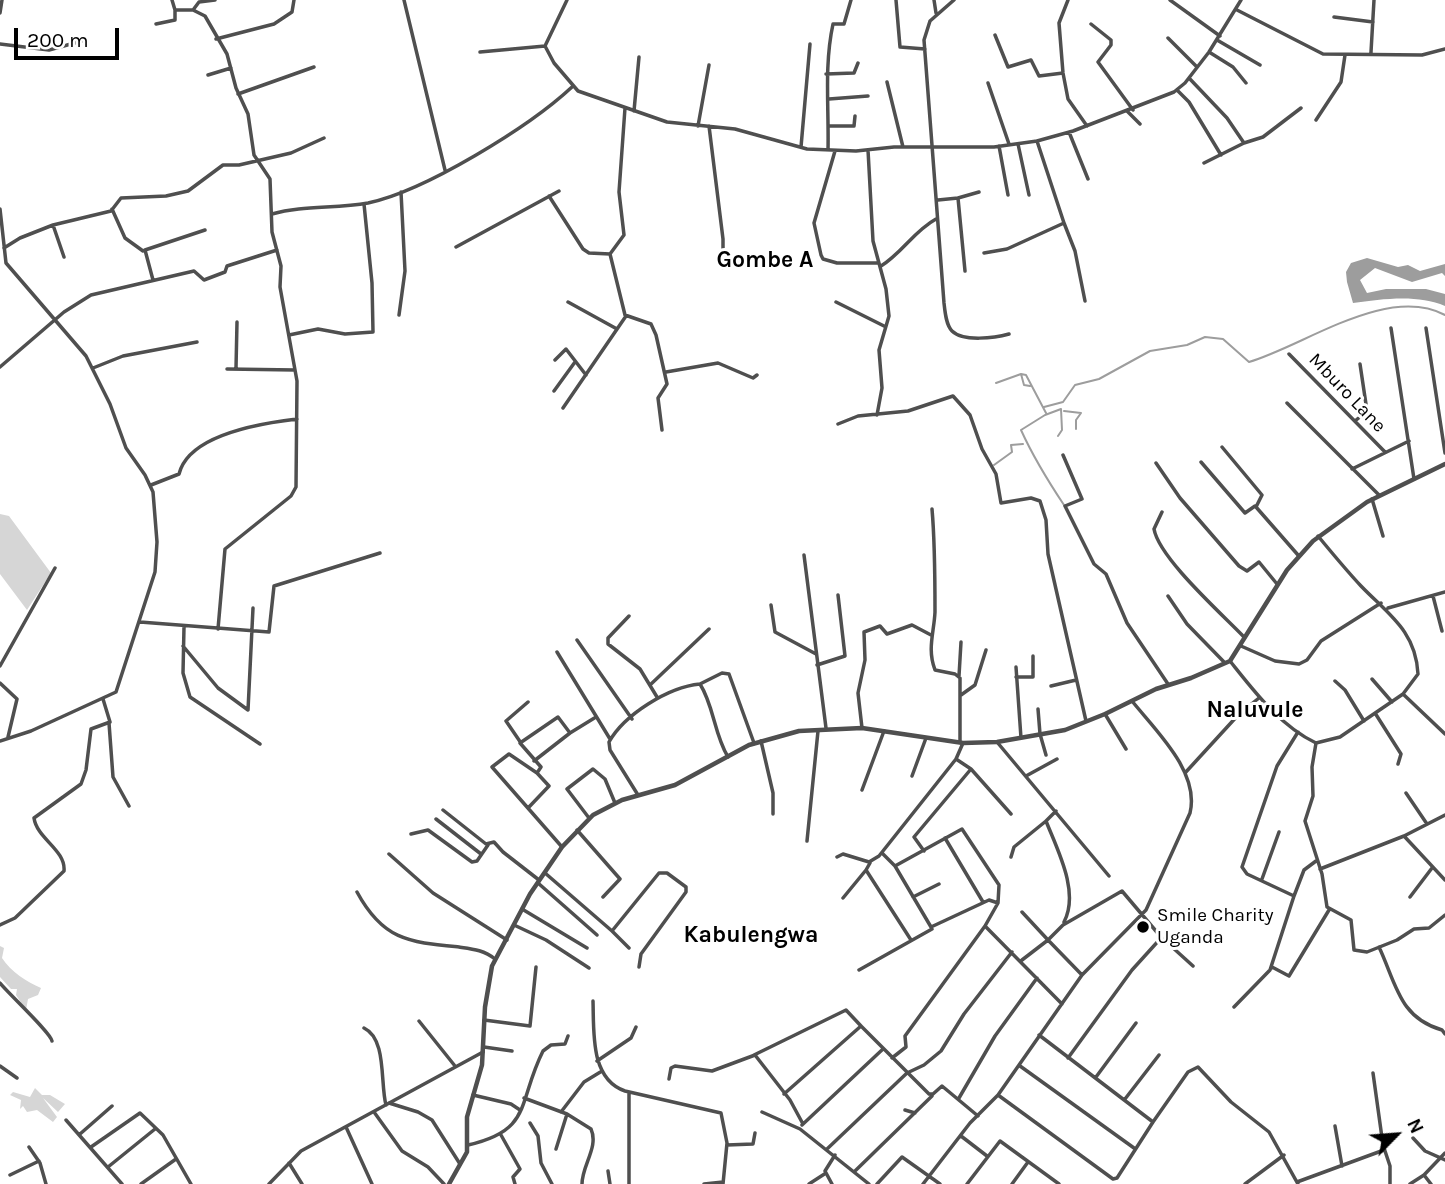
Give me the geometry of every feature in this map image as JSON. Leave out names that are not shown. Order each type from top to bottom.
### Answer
[{"type":"street","points":[[0,13],[2,0]]},
{"type":"street","points":[[156,24],[175,20],[172,0]]},
{"type":"street","points":[[193,10],[199,2],[215,0]]},
{"type":"street","points":[[216,39],[274,24],[292,12],[294,0]]},
{"type":"street","points":[[404,0],[445,170]]},
{"type":"street","points":[[545,46],[567,0]]},
{"type":"street","points":[[828,150],[829,99],[826,74],[833,24],[844,24],[850,0]]},
{"type":"street","points":[[896,0],[900,47],[925,49]]},
{"type":"street","points":[[934,0],[936,13]]},
{"type":"street","points":[[954,0],[936,13],[925,28],[938,200],[936,219],[944,303],[950,328],[959,335],[987,339],[1009,334]]},
{"type":"street","points":[[1068,0],[1059,23],[1063,73],[1068,99],[1087,126]]},
{"type":"street","points":[[1170,0],[1218,38],[1260,65]]},
{"type":"street","points":[[545,46],[572,87],[667,122],[746,131],[801,148],[835,151],[999,146],[1037,141],[1069,132],[1133,110],[1177,90],[1209,52],[1241,0]]},
{"type":"street","points":[[1371,52],[1374,0]]},
{"type":"street","points":[[175,10],[193,10],[205,16],[227,54],[238,94],[248,114],[258,160],[271,179],[272,214],[295,370],[296,487],[291,496],[225,549],[218,629]]},
{"type":"street","points":[[1237,10],[1323,54],[1371,52],[1422,55],[1445,49]]},
{"type":"street","points":[[1334,17],[1373,22]]},
{"type":"street","points":[[1091,24],[1111,40],[1111,45],[1098,62],[1133,110]]},
{"type":"street","points":[[995,35],[1007,67],[1031,60],[1039,76],[1063,73]]},
{"type":"street","points":[[1168,37],[1197,67]]},
{"type":"street","points":[[0,44],[49,50],[82,41]]},
{"type":"street","points":[[801,148],[810,44]]},
{"type":"street","points":[[480,52],[545,46]]},
{"type":"street","points":[[1209,52],[1233,67],[1246,83]]},
{"type":"street","points":[[1316,120],[1341,82],[1345,55]]},
{"type":"street","points":[[634,111],[639,57]]},
{"type":"street","points":[[826,74],[855,72],[858,63]]},
{"type":"street","points":[[698,126],[709,65]]},
{"type":"street","points":[[238,94],[314,67]]},
{"type":"street","points":[[208,75],[231,68]]},
{"type":"street","points":[[1189,78],[1227,118],[1244,143]]},
{"type":"street","points":[[887,82],[903,147]]},
{"type":"street","points":[[988,83],[1009,144]]},
{"type":"street","points":[[272,214],[363,204],[401,192],[445,170],[545,109],[572,87]]},
{"type":"street","points":[[1177,90],[1189,102],[1221,155]]},
{"type":"street","points":[[829,99],[868,96]]},
{"type":"street","points":[[625,107],[619,192],[624,235],[610,254],[626,316],[652,326],[666,372],[667,386],[658,398],[662,430]]},
{"type":"street","points":[[1205,163],[1244,143],[1263,137],[1301,108]]},
{"type":"street","points":[[1127,111],[1140,124]]},
{"type":"street","points":[[828,126],[854,125],[855,116]]},
{"type":"street","points":[[709,126],[723,239],[723,268]]},
{"type":"street","points":[[1069,132],[1088,179]]},
{"type":"street","points":[[4,248],[20,238],[53,225],[112,209],[121,198],[166,196],[188,191],[199,186],[223,165],[302,149],[324,138]]},
{"type":"street","points":[[1037,141],[1075,251],[1085,301]]},
{"type":"street","points":[[1018,144],[1029,195]]},
{"type":"street","points":[[999,146],[1008,195]]},
{"type":"street","points":[[868,150],[873,241],[889,316],[879,350],[882,388],[877,415]]},
{"type":"street","points":[[835,151],[814,223],[823,259],[837,263],[880,264],[897,256],[918,233],[936,219]]},
{"type":"street","points":[[456,247],[559,191]]},
{"type":"street","points":[[399,315],[405,271],[401,192]]},
{"type":"street","points":[[938,200],[979,192]]},
{"type":"street","points":[[549,196],[583,249],[589,253],[610,254]]},
{"type":"street","points":[[958,198],[965,271]]},
{"type":"street","points":[[289,335],[318,329],[345,334],[373,332],[363,204]]},
{"type":"street","points":[[0,209],[1,240],[9,267],[83,352],[93,368],[126,448],[151,485],[156,506],[158,549],[153,580],[118,689],[103,699],[0,741]]},
{"type":"street","points":[[112,209],[125,238],[144,252],[153,280]]},
{"type":"street","points":[[984,253],[1007,249],[1064,223]]},
{"type":"street","points":[[53,225],[64,257]]},
{"type":"street","points":[[144,252],[205,230]]},
{"type":"street","points":[[0,367],[55,320],[91,295],[194,271],[204,280],[225,272],[227,266],[277,250]]},
{"type":"street","points":[[568,302],[617,329]]},
{"type":"street","points":[[836,302],[884,326]]},
{"type":"street","points":[[563,408],[626,316]]},
{"type":"street","points":[[236,368],[237,322]]},
{"type":"street","points":[[1391,328],[1415,479]]},
{"type":"street","points":[[1426,328],[1445,453]]},
{"type":"street","points":[[93,368],[123,356],[197,342]]},
{"type":"street","points":[[555,360],[566,349],[586,374]]},
{"type":"street","name":"Mburo Lane","points":[[1289,354],[1385,452]]},
{"type":"street","points":[[554,391],[575,361]]},
{"type":"street","points":[[666,372],[718,363],[744,375],[757,375]]},
{"type":"street","points":[[1355,421],[1367,411],[1360,364]]},
{"type":"street","points":[[227,369],[295,370]]},
{"type":"street","points":[[838,424],[858,416],[908,411],[947,397],[959,399],[970,415],[982,449],[996,474],[1001,503],[1031,498],[1040,501],[1086,721]]},
{"type":"street","points":[[1287,403],[1379,495]]},
{"type":"street","points":[[151,485],[179,474],[183,461],[215,438],[265,423],[297,419]]},
{"type":"street","points":[[1352,469],[1409,441]]},
{"type":"street","points":[[1201,462],[1245,513],[1256,505],[1261,494],[1222,447]]},
{"type":"street","points":[[1063,455],[1082,499],[1065,506],[1094,564],[1106,574],[1128,623],[1168,684]]},
{"type":"street","points":[[1156,463],[1180,498],[1239,566],[1247,571],[1259,562],[1277,584]]},
{"type":"street","points":[[374,1112],[402,1151],[428,1167],[446,1184],[461,1166],[468,1146],[467,1117],[484,1049],[488,977],[495,959],[539,881],[562,847],[589,818],[615,803],[675,785],[761,740],[826,728],[862,728],[962,742],[997,742],[1065,730],[1105,714],[1168,684],[1191,678],[1227,662],[1246,639],[1277,584],[1298,555],[1318,536],[1379,495],[1445,464]]},
{"type":"street","points":[[1372,499],[1383,536]]},
{"type":"street","points":[[1256,505],[1298,555]]},
{"type":"street","points":[[932,509],[936,575],[931,635],[935,670],[959,676]]},
{"type":"street","points":[[1162,512],[1154,529],[1157,540],[1179,569],[1246,639]]},
{"type":"street","points":[[1168,596],[1187,625],[1227,662],[1259,698],[1298,732],[1316,743],[1332,741],[1403,694],[1415,680],[1417,659],[1411,641],[1388,608],[1364,589],[1318,536]]},
{"type":"street","points":[[140,622],[184,627],[270,630],[274,586],[380,553]]},
{"type":"street","points":[[804,555],[826,728]]},
{"type":"street","points":[[0,666],[55,568]]},
{"type":"street","points":[[1388,608],[1445,592]]},
{"type":"street","points":[[817,665],[845,656],[838,595]]},
{"type":"street","points":[[1433,596],[1442,631]]},
{"type":"street","points":[[1241,646],[1275,661],[1299,664],[1307,660],[1321,641],[1381,603]]},
{"type":"street","points":[[771,605],[775,632],[816,654]]},
{"type":"street","points":[[183,646],[218,688],[247,710],[253,608]]},
{"type":"street","points":[[629,616],[608,638],[608,644],[640,669],[657,697]]},
{"type":"street","points":[[862,728],[858,693],[865,660],[864,632],[880,626],[887,634],[912,625],[931,635]]},
{"type":"street","points":[[184,627],[183,673],[190,697],[260,744]]},
{"type":"street","points":[[650,685],[709,629]]},
{"type":"street","points":[[577,640],[632,719]]},
{"type":"street","points":[[843,898],[871,862],[883,853],[956,759],[962,742],[959,676],[961,642]]},
{"type":"street","points":[[961,695],[975,685],[986,650]]},
{"type":"street","points":[[556,652],[610,738],[610,750],[638,795]]},
{"type":"street","points":[[1016,677],[1032,677],[1033,656]]},
{"type":"street","points":[[1016,667],[1021,738]]},
{"type":"street","points":[[610,738],[657,697],[722,674],[729,674],[754,743]]},
{"type":"street","points":[[1051,686],[1076,680]]},
{"type":"street","points":[[1372,680],[1392,702]]},
{"type":"street","points":[[1335,681],[1345,690],[1364,722]]},
{"type":"street","points":[[0,683],[17,699],[8,737]]},
{"type":"street","points":[[700,684],[710,704],[719,740],[728,757]]},
{"type":"street","points":[[1403,694],[1445,734]]},
{"type":"street","points":[[1185,773],[1240,713],[1259,698]]},
{"type":"street","points":[[103,699],[109,723],[113,777],[130,806]]},
{"type":"street","points":[[923,1184],[998,1095],[1082,975],[1143,912],[1190,813],[1193,796],[1185,773],[1132,701]]},
{"type":"street","points":[[528,702],[506,722],[522,748],[541,767],[537,773]]},
{"type":"street","points":[[1038,709],[1040,734],[1046,755]]},
{"type":"street","points":[[1375,713],[1401,754],[1398,764]]},
{"type":"street","points":[[1105,714],[1126,750]]},
{"type":"street","points":[[521,743],[558,717],[570,733]]},
{"type":"street","points":[[534,761],[596,717]]},
{"type":"street","points":[[0,925],[15,918],[62,875],[64,863],[40,833],[34,818],[81,784],[86,770],[91,729],[109,723]]},
{"type":"street","points":[[807,841],[818,729]]},
{"type":"street","points":[[862,790],[884,731]]},
{"type":"street","points":[[1294,896],[1247,874],[1242,867],[1278,766],[1298,732]]},
{"type":"street","points":[[912,776],[926,736]]},
{"type":"street","points":[[761,740],[773,793],[773,814]]},
{"type":"street","points":[[997,742],[1109,876]]},
{"type":"street","points":[[1272,967],[1289,976],[1329,910],[1305,816],[1313,796],[1312,767],[1316,743]]},
{"type":"street","points":[[529,807],[550,786],[537,773],[509,754],[492,767],[562,847]]},
{"type":"street","points":[[956,759],[971,769],[1011,814]]},
{"type":"street","points":[[1026,776],[1057,759]]},
{"type":"street","points":[[589,818],[567,789],[593,769],[605,779],[615,803]]},
{"type":"street","points":[[924,850],[914,837],[971,769]]},
{"type":"street","points":[[1406,793],[1427,824]]},
{"type":"street","points":[[443,810],[488,845]]},
{"type":"street","points":[[1011,857],[1014,847],[1056,811]]},
{"type":"street","points":[[1320,869],[1404,836],[1445,815]]},
{"type":"street","points":[[436,818],[481,854]]},
{"type":"street","points":[[1046,821],[1067,881],[1067,917],[1063,925]]},
{"type":"street","points":[[892,1058],[906,1047],[905,1036],[985,926],[998,903],[999,885],[963,830],[959,828],[895,866]]},
{"type":"street","points":[[411,834],[428,830],[472,862],[493,841],[597,934]]},
{"type":"street","points":[[577,830],[620,880],[603,897]]},
{"type":"street","points":[[1262,879],[1279,832]]},
{"type":"street","points":[[1404,836],[1445,880]]},
{"type":"street","points":[[945,838],[983,902]]},
{"type":"street","points":[[883,853],[895,866],[929,926],[933,928]]},
{"type":"street","points":[[389,854],[433,893],[506,940]]},
{"type":"street","points":[[837,857],[842,854],[871,862]]},
{"type":"street","points":[[1234,1007],[1272,967],[1304,870],[1316,860]]},
{"type":"street","points":[[1410,897],[1432,868]]},
{"type":"street","points":[[866,870],[911,940]]},
{"type":"street","points":[[545,873],[629,948]]},
{"type":"street","points":[[612,931],[659,873],[667,873],[686,887],[686,892],[641,954],[639,967]]},
{"type":"street","points":[[913,898],[939,884]]},
{"type":"street","points":[[1021,961],[1063,925],[1121,891],[1143,912],[1161,937],[1193,967]]},
{"type":"street","points":[[356,892],[369,914],[402,940],[473,948],[495,959]]},
{"type":"street","points":[[859,970],[983,902],[992,900],[998,903]]},
{"type":"street","points":[[522,909],[587,948]]},
{"type":"street","points":[[1329,910],[1352,920],[1352,942],[1356,952],[1364,953],[1397,940],[1414,929],[1429,928],[1445,915]]},
{"type":"street","points":[[1022,912],[1082,975]]},
{"type":"street","points":[[514,925],[546,940],[589,968]]},
{"type":"street","points":[[985,926],[1062,1004]]},
{"type":"street","points":[[1068,1058],[1132,970],[1161,937]]},
{"type":"street","points":[[1378,947],[1399,997],[1408,1010],[1423,1024],[1442,1030],[1445,1034]]},
{"type":"street","points":[[827,1149],[907,1073],[925,1065],[941,1051],[964,1014],[1012,953]]},
{"type":"street","points":[[484,1020],[529,1027],[533,1016],[536,967]]},
{"type":"street","points":[[959,1098],[995,1036],[1037,978]]},
{"type":"street","points":[[0,983],[31,1018],[48,1030],[52,1041]]},
{"type":"street","points":[[593,1001],[597,1061],[612,1085],[629,1093],[719,1111],[727,1145],[723,1183],[704,1184]]},
{"type":"street","points":[[669,1079],[671,1068],[676,1066],[712,1071],[753,1055],[846,1010],[907,1073],[933,1094]]},
{"type":"street","points":[[419,1021],[455,1066]]},
{"type":"street","points":[[1096,1077],[1136,1023]]},
{"type":"street","points":[[784,1094],[861,1026]]},
{"type":"street","points":[[597,1061],[634,1036],[636,1027]]},
{"type":"street","points":[[363,1028],[370,1031],[380,1053],[387,1104]]},
{"type":"street","points":[[468,1146],[501,1135],[517,1121],[543,1051],[551,1045],[565,1044],[568,1035]]},
{"type":"street","points":[[1039,1035],[1153,1122]]},
{"type":"street","points":[[269,1184],[301,1151],[484,1049],[512,1051]]},
{"type":"street","points":[[801,1127],[883,1049]]},
{"type":"street","points":[[753,1055],[784,1094],[801,1127]]},
{"type":"street","points":[[1125,1099],[1158,1055]]},
{"type":"street","points":[[0,1066],[17,1078]]},
{"type":"street","points":[[1020,1066],[1134,1148]]},
{"type":"street","points":[[998,1095],[1113,1179],[1117,1178],[1134,1148],[1188,1072],[1198,1067],[1231,1102],[1269,1132],[1297,1183],[1384,1150]]},
{"type":"street","points":[[562,1112],[576,1090],[602,1071]]},
{"type":"street","points":[[1374,1073],[1384,1150],[1390,1166],[1390,1184]]},
{"type":"street","points":[[855,1171],[942,1086],[978,1116]]},
{"type":"street","points":[[629,1093],[629,1184]]},
{"type":"street","points":[[473,1095],[511,1104],[520,1110]]},
{"type":"street","points":[[524,1098],[568,1114],[591,1129],[593,1135],[590,1156],[582,1170],[582,1184]]},
{"type":"street","points":[[387,1104],[418,1112],[432,1120],[461,1166]]},
{"type":"street","points":[[79,1134],[112,1106]]},
{"type":"street","points":[[905,1110],[915,1113]]},
{"type":"street","points":[[91,1147],[137,1112],[163,1135],[191,1184]]},
{"type":"street","points":[[762,1112],[801,1127],[869,1184]]},
{"type":"street","points":[[556,1149],[568,1114]]},
{"type":"street","points":[[66,1120],[122,1184]]},
{"type":"street","points":[[530,1123],[538,1136],[541,1163],[552,1184]]},
{"type":"street","points":[[1335,1126],[1342,1166]]},
{"type":"street","points":[[346,1127],[372,1184]]},
{"type":"street","points":[[107,1167],[156,1129]]},
{"type":"street","points":[[727,1145],[753,1144],[755,1133]]},
{"type":"street","points":[[501,1135],[520,1169],[513,1177],[515,1184]]},
{"type":"street","points":[[961,1136],[987,1157]]},
{"type":"street","points":[[1413,1138],[1425,1151],[1443,1160]]},
{"type":"street","points":[[967,1184],[1000,1141],[1057,1184]]},
{"type":"street","points":[[29,1147],[47,1184]]},
{"type":"street","points":[[1410,1184],[1443,1160],[1445,1153]]},
{"type":"street","points":[[809,1184],[826,1173],[835,1155]]},
{"type":"street","points":[[1245,1184],[1284,1155]]},
{"type":"street","points":[[877,1184],[902,1157],[940,1184]]},
{"type":"street","points":[[141,1184],[176,1158]]},
{"type":"street","points":[[10,1175],[38,1161]]},
{"type":"street","points":[[1012,1184],[1028,1162]]},
{"type":"street","points":[[289,1163],[302,1184]]},
{"type":"street","points":[[608,1171],[610,1184]]},
{"type":"street","points":[[826,1173],[832,1184]]},
{"type":"street","points":[[1424,1175],[1431,1184]]},
{"type":"shaded area","points":[[1367,258],[1398,267],[1408,265],[1420,271],[1445,264],[1445,276],[1442,273],[1412,282],[1375,268],[1360,280],[1367,293],[1386,289],[1426,289],[1445,294],[1445,306],[1412,299],[1353,303],[1346,272],[1351,263]]},
{"type":"shaded area","points":[[0,514],[9,516],[51,573],[27,610],[0,574]]},
{"type":"shaded area","points":[[0,946],[4,948],[2,958],[10,968],[41,988],[38,995],[28,999],[26,1010],[16,995],[17,989],[11,989],[0,977]]},
{"type":"shaded area","points":[[35,1088],[42,1095],[50,1095],[65,1104],[58,1112],[43,1098],[57,1117],[53,1122],[37,1110],[27,1112],[23,1106],[20,1109],[21,1100],[10,1095],[13,1092],[30,1097]]},
{"type":"waterway","points":[[1044,407],[1063,402],[1075,385],[1099,379],[1150,351],[1187,345],[1205,337],[1223,339],[1249,362],[1372,312],[1398,307],[1422,307],[1445,315]]},
{"type":"waterway","points":[[1021,374],[1026,375],[1046,413]]},
{"type":"waterway","points":[[996,383],[1021,374],[1024,385],[1030,386]]},
{"type":"waterway","points":[[1058,436],[1062,430],[1061,409],[1045,415],[1021,430],[1064,505]]},
{"type":"waterway","points":[[1064,411],[1081,413],[1076,420],[1076,429]]},
{"type":"waterway","points":[[994,465],[1012,452],[1011,445],[1023,444]]},
{"type":"place","name":"Smile Charity Uganda","points":[[1143,927]]},
{"type":"district","name":"Gombe A","points":[[765,260]]},
{"type":"district","name":"Naluvule","points":[[1255,710]]},
{"type":"district","name":"Kabulengwa","points":[[751,935]]}]
